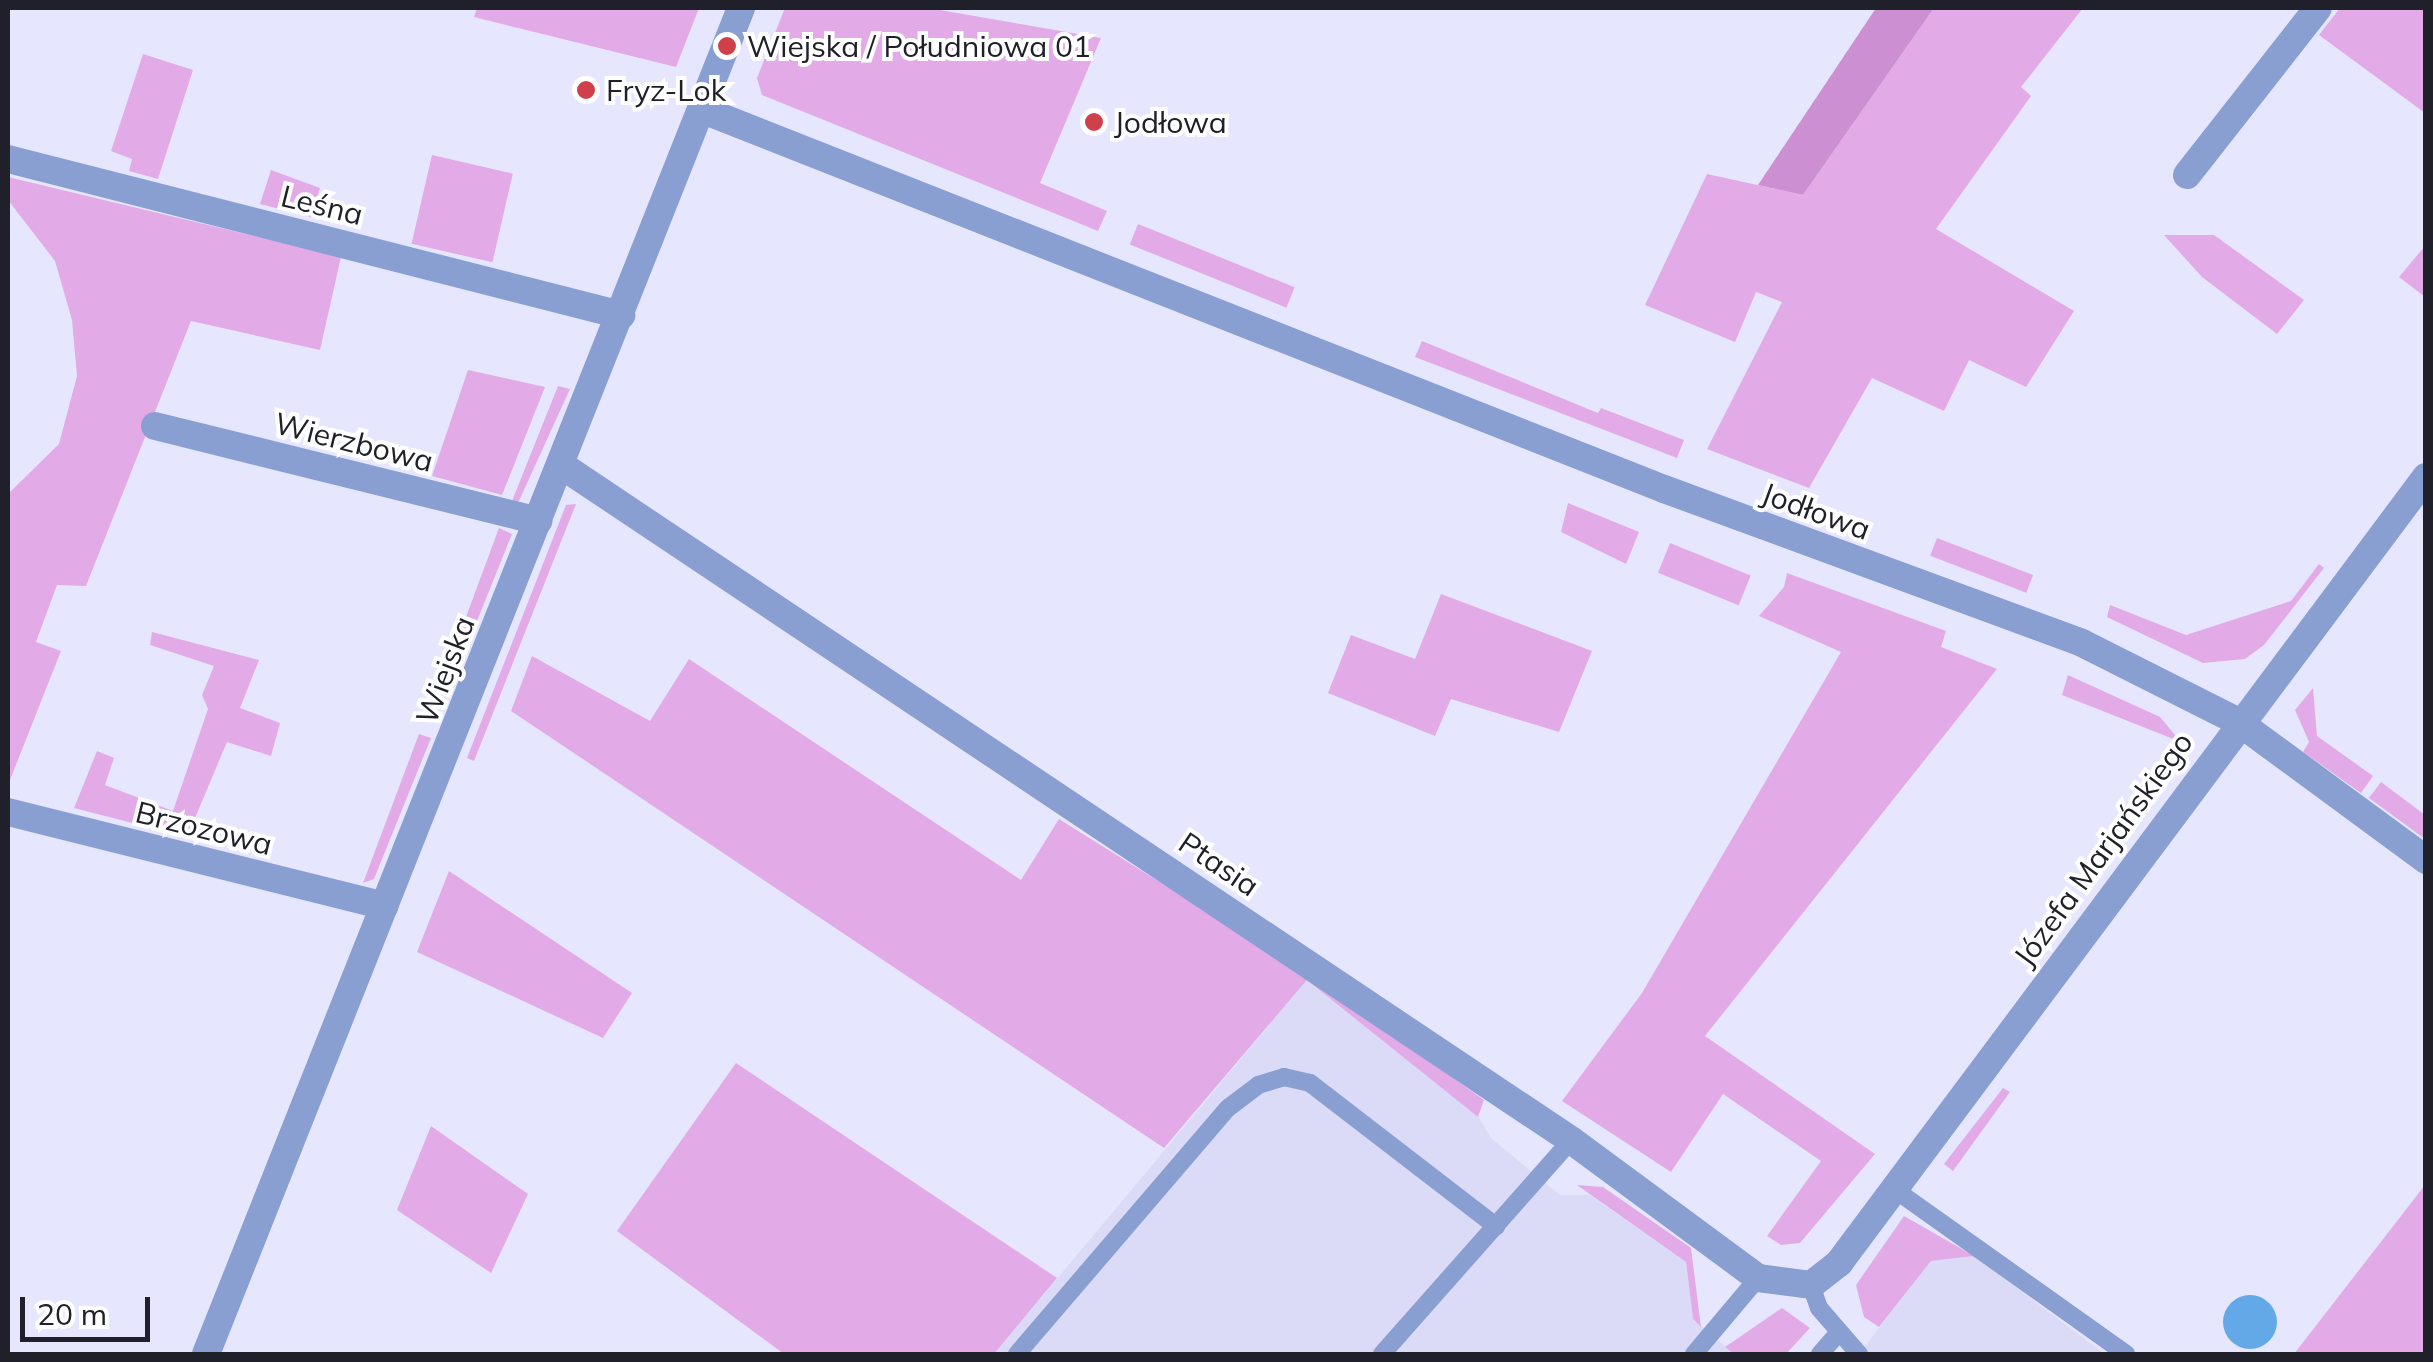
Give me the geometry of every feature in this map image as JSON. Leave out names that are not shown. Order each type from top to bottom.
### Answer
[{"type":"street","name":"Wiejska","points":[[206,1354],[741,8]]},
{"type":"street","points":[[2186,175],[2318,8]]},
{"type":"street","name":"Jodłowa","points":[[703,110],[1664,490],[2082,644],[2237,722],[2426,860]]},
{"type":"street","name":"Leśna","points":[[8,159],[621,315]]},
{"type":"street","name":"Wierzbowa","points":[[155,426],[538,521]]},
{"type":"street","name":"Ptasia","points":[[561,464],[1572,1140],[1758,1278],[1811,1285]]},
{"type":"street","name":"Józefa Marjańskiego","points":[[1811,1285],[1839,1263],[2237,722],[2426,478]]},
{"type":"street","name":"Brzozowa","points":[[8,812],[384,906]]},
{"type":"lane","points":[[1017,1354],[1228,1108],[1258,1085],[1284,1078],[1310,1083],[1496,1226]]},
{"type":"lane","points":[[1382,1354],[1572,1140]]},
{"type":"lane","points":[[1894,1189],[2126,1354]]},
{"type":"lane","points":[[1694,1354],[1758,1278]]},
{"type":"lane","points":[[1811,1285],[1838,1333],[1858,1354]]},
{"type":"lane","points":[[1820,1354],[1838,1333]]},
{"type":"shaded area","points":[[477,8],[699,8],[676,67],[474,17]]},
{"type":"shaded area","points":[[785,8],[928,8],[1101,38],[1040,183],[1107,211],[1098,231],[762,95],[757,78]]},
{"type":"shaded area","points":[[1876,8],[1934,8],[1803,195],[1758,185]]},
{"type":"shaded area","points":[[1934,8],[2083,8],[2021,87],[2031,96],[1936,229],[2074,311],[2026,387],[1969,360],[1944,411],[1872,378],[1809,488],[1707,449],[1782,302],[1756,292],[1735,342],[1645,305],[1707,174],[1803,195]]},
{"type":"shaded area","points":[[2340,8],[2425,8],[2425,113],[2319,35]]},
{"type":"shaded area","points":[[143,54],[193,70],[158,179],[129,171],[132,159],[111,151]]},
{"type":"shaded area","points":[[432,155],[513,174],[492,262],[412,244]]},
{"type":"shaded area","points":[[271,170],[320,188],[311,217],[260,204]]},
{"type":"shaded area","points":[[8,177],[341,257],[320,350],[191,321],[86,586],[57,585],[36,642],[61,651],[8,785],[8,494],[59,444],[77,376],[72,320],[55,261],[8,200]]},
{"type":"shaded area","points":[[1138,224],[1295,287],[1286,308],[1130,244]]},
{"type":"shaded area","points":[[2164,235],[2214,235],[2304,300],[2277,334],[2202,277]]},
{"type":"shaded area","points":[[2425,246],[2425,297],[2399,277]]},
{"type":"shaded area","points":[[1422,341],[1598,413],[1601,408],[1684,440],[1677,458],[1415,357]]},
{"type":"shaded area","points":[[468,370],[545,387],[502,495],[432,476]]},
{"type":"shaded area","points":[[558,386],[570,389],[518,503],[512,501]]},
{"type":"shaded area","points":[[1568,503],[1639,532],[1626,564],[1561,532]]},
{"type":"shaded area","points":[[576,504],[474,761],[467,758],[566,505]]},
{"type":"shaded area","points":[[499,528],[512,534],[452,683],[443,679]]},
{"type":"shaded area","points":[[1937,538],[2033,575],[2026,593],[1930,556]]},
{"type":"shaded area","points":[[1670,543],[1751,576],[1739,605],[1658,573]]},
{"type":"shaded area","points":[[2319,564],[2324,568],[2264,645],[2245,659],[2203,663],[2107,617],[2110,605],[2186,635],[2291,601]]},
{"type":"shaded area","points":[[1787,573],[1946,631],[1941,647],[1997,669],[1705,1036],[1875,1154],[1800,1243],[1781,1245],[1767,1236],[1821,1161],[1723,1094],[1671,1172],[1562,1101],[1642,993],[1841,652],[1759,616],[1784,587]]},
{"type":"shaded area","points":[[1441,594],[1592,651],[1559,732],[1451,699],[1435,736],[1328,693],[1351,635],[1415,659]]},
{"type":"shaded area","points":[[152,632],[259,660],[240,708],[280,723],[271,756],[227,742],[187,837],[74,808],[97,751],[114,758],[105,785],[173,811],[208,709],[202,695],[214,666],[150,645]]},
{"type":"shaded area","points":[[532,656],[650,721],[689,659],[1021,880],[1059,819],[1307,974],[1484,1100],[1478,1117],[1307,980],[1164,1148],[511,711]]},
{"type":"shaded area","points":[[2068,675],[2160,717],[2181,742],[2062,695]]},
{"type":"shaded area","points":[[2313,688],[2317,736],[2373,776],[2361,793],[2303,752],[2309,742],[2295,710]]},
{"type":"shaded area","points":[[419,734],[431,738],[374,879],[363,883]]},
{"type":"shaded area","points":[[2381,782],[2425,815],[2425,839],[2369,798]]},
{"type":"shaded area","points":[[449,871],[632,993],[603,1038],[417,952]]},
{"type":"shaded area","points":[[1307,980],[1471,1105],[1491,1138],[1560,1195],[1590,1195],[1686,1262],[1693,1319],[1734,1354],[994,1354]]},
{"type":"shaded area","points":[[736,1063],[1057,1278],[994,1354],[784,1354],[617,1231]]},
{"type":"shaded area","points":[[2003,1088],[2010,1092],[1953,1171],[1944,1164]]},
{"type":"shaded area","points":[[431,1126],[528,1194],[491,1273],[397,1210]]},
{"type":"shaded area","points":[[1577,1185],[1603,1187],[1691,1248],[1701,1327],[1693,1319],[1686,1262]]},
{"type":"shaded area","points":[[2425,1185],[2425,1354],[2294,1354]]},
{"type":"shaded area","points":[[1904,1216],[1974,1256],[1931,1261],[1879,1327],[1864,1317],[1856,1285]]},
{"type":"shaded area","points":[[1974,1256],[2105,1354],[1859,1354],[1931,1261]]},
{"type":"shaded area","points":[[1782,1308],[1810,1328],[1786,1354],[1734,1354],[1725,1347]]},
{"type":"water","points":[[2250,1295],[2269,1303],[2277,1322],[2269,1341],[2250,1349],[2231,1341],[2223,1322],[2231,1303]]},
{"type":"place","name":"Wiejska / Południowa 01","points":[[727,46]]},
{"type":"place","name":"Fryz-Lok","points":[[586,90]]},
{"type":"place","name":"Jodłowa","points":[[1094,122]]}]
